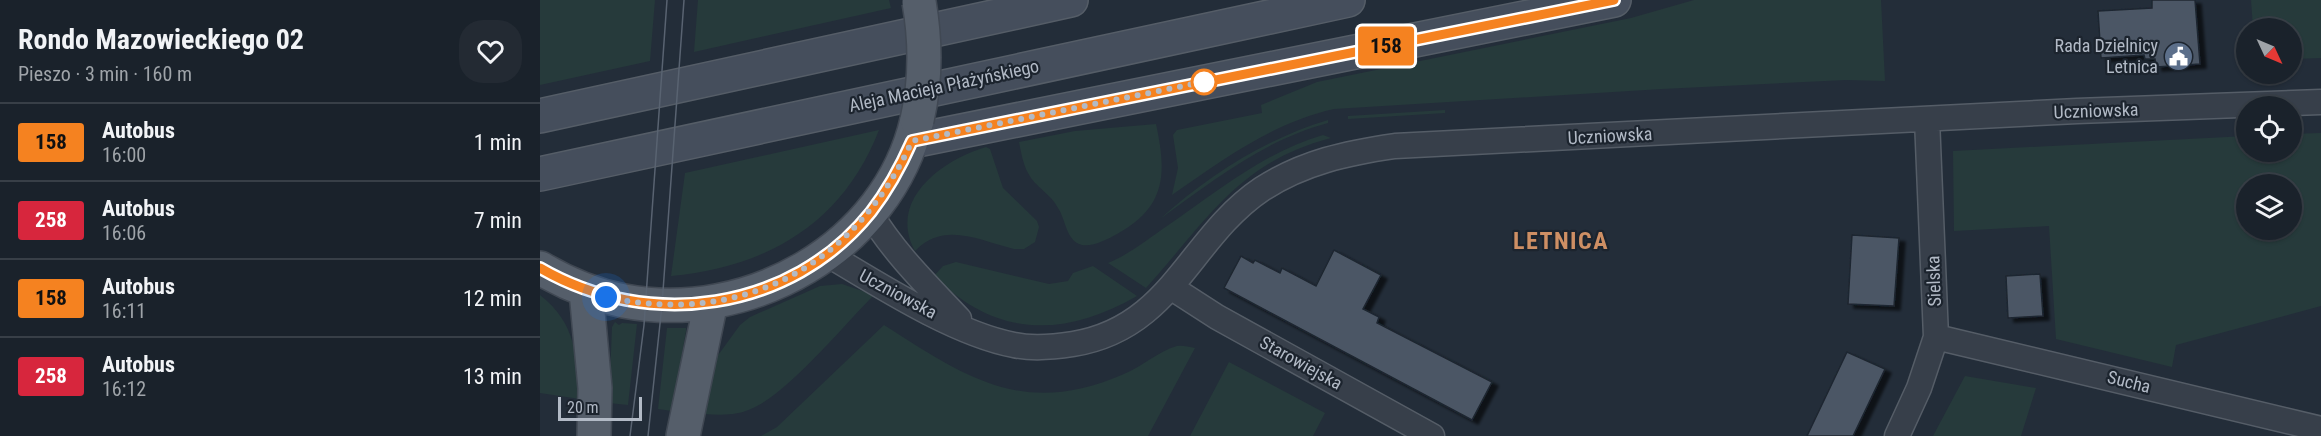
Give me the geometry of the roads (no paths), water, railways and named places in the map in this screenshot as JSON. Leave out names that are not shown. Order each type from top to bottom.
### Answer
[{"type":"main road","points":[[540,116],[1071,0]]},
{"type":"main road","name":"Aleja Macieja Płażyńskiego","points":[[540,174],[1348,0]]},
{"type":"main road","points":[[914,131],[1614,0]]},
{"type":"main road","points":[[540,268],[586,291],[627,302],[662,305],[711,302],[742,296],[801,271],[827,254],[870,213],[891,182],[914,131],[925,70],[924,36],[919,1]]},
{"type":"main road","points":[[586,291],[596,388],[594,436]]},
{"type":"main road","points":[[683,436],[711,302]]},
{"type":"street","name":"Uczniowska","points":[[827,254],[894,294],[972,331],[1016,346],[1054,347],[1090,341],[1120,330],[1157,303],[1223,225],[1261,190],[1301,167],[1344,154],[1395,146],[2321,102]]},
{"type":"street","name":"Sielska","points":[[1898,436],[1919,388],[1936,337],[1928,119]]},
{"type":"street","name":"Uczniowska","points":[[870,213],[880,230],[915,273],[972,331]]},
{"type":"street","name":"Starowiejska","points":[[1172,288],[1217,317],[1432,436]]},
{"type":"street","name":"Sucha","points":[[1936,337],[2321,429]]},
{"type":"tram line","points":[[630,436],[644,325],[667,0]]},
{"type":"tram line","points":[[648,436],[662,305],[684,0]]},
{"type":"place","name":"Rada Dzielnicy Letnica","points":[[2179,56]]},
{"type":"district","name":"LETNICA","points":[[1561,241]]}]
